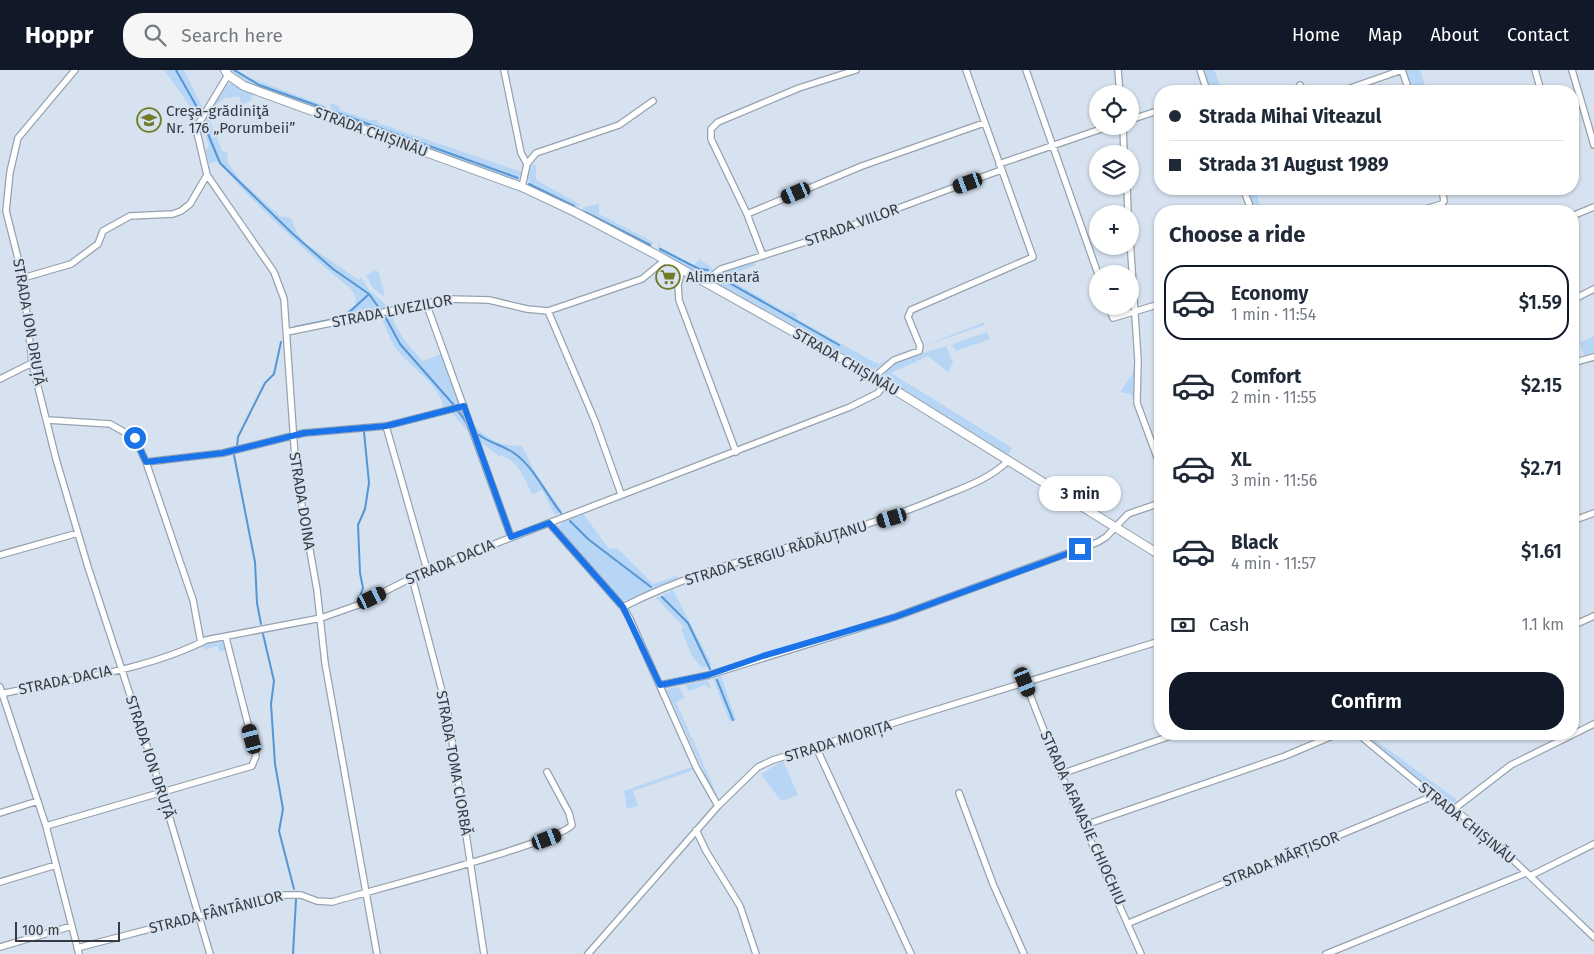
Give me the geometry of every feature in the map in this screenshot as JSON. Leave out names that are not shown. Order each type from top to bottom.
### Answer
[{"type":"street","name":"STRADA ION DRUȚĂ","points":[[75,70],[18,138],[14,149],[6,211],[23,278],[32,363],[48,420],[52,443],[78,533],[162,792],[210,954]]},
{"type":"street","points":[[504,70],[521,153],[527,164]]},
{"type":"street","points":[[763,256],[747,214],[711,138],[711,129],[714,124],[799,88],[856,70]]},
{"type":"street","points":[[874,377],[894,360],[919,351],[920,346],[908,317],[911,310],[1033,257],[966,70]]},
{"type":"street","points":[[1026,70],[1095,265]]},
{"type":"street","points":[[1118,70],[1119,85]]},
{"type":"street","points":[[1200,70],[1205,85]]},
{"type":"street","points":[[1359,85],[1402,70],[1407,85]]},
{"type":"street","points":[[1535,70],[1539,85]]},
{"type":"street","points":[[1572,70],[1576,85]]},
{"type":"street","name":"STRADA DOINA","points":[[226,72],[196,128],[207,175],[274,272],[284,299],[296,472],[321,618],[325,663],[377,954]]},
{"type":"street","name":"STRADA CHIȘINĂU","points":[[226,72],[244,86],[522,187],[665,260],[885,383],[1154,551]]},
{"type":"street","points":[[1579,94],[1594,145]]},
{"type":"street","points":[[522,187],[527,164],[536,153],[618,126],[653,101]]},
{"type":"street","points":[[1139,117],[1154,112]]},
{"type":"street","points":[[747,214],[862,166],[984,124]]},
{"type":"street","name":"STRADA VIILOR","points":[[706,282],[721,269],[815,239],[1089,133]]},
{"type":"street","points":[[23,278],[70,264],[98,244],[103,231],[130,216],[181,212],[190,204],[207,175]]},
{"type":"street","points":[[1579,213],[1594,207]]},
{"type":"street","name":"STRADA LIVEZILOR","points":[[287,332],[448,299],[470,298],[489,300],[527,309],[548,311],[642,279],[665,260]]},
{"type":"street","points":[[682,270],[678,285],[679,300],[736,452]]},
{"type":"street","points":[[1579,296],[1594,289]]},
{"type":"street","points":[[426,303],[511,537]]},
{"type":"street","points":[[1139,312],[1154,306]]},
{"type":"street","points":[[548,311],[602,439],[621,494]]},
{"type":"street","points":[[1112,315],[1113,318],[1130,315]]},
{"type":"street","points":[[1135,315],[1138,360],[1137,403],[1154,449]]},
{"type":"street","points":[[1579,361],[1594,357]]},
{"type":"street","points":[[0,379],[32,363]]},
{"type":"street","name":"STRADA DACIA","points":[[1,691],[121,669],[192,649],[201,643],[321,618],[358,604],[426,570],[850,407],[878,393],[885,383]]},
{"type":"street","points":[[146,462],[223,453],[304,433],[386,426],[464,406]]},
{"type":"street","points":[[48,420],[110,424],[135,438],[146,462],[192,600],[201,643]]},
{"type":"street","points":[[386,426],[426,570]]},
{"type":"street","name":"STRADA SERGIU RĂDĂUȚANU","points":[[623,607],[702,574],[892,518],[979,481],[998,471],[1009,460]]},
{"type":"street","points":[[660,685],[708,675],[763,656],[895,617],[1098,542],[1128,514],[1154,505]]},
{"type":"street","points":[[1579,518],[1594,513]]},
{"type":"street","points":[[549,523],[623,607],[696,767],[718,806]]},
{"type":"street","points":[[0,554],[78,533]]},
{"type":"street","name":"STRADA TOMA CIORBĂ","points":[[412,577],[448,714],[484,954]]},
{"type":"street","points":[[1579,623],[1594,616]]},
{"type":"street","points":[[46,826],[252,766],[256,756],[226,638]]},
{"type":"street","name":"STRADA MIORIȚA","points":[[588,954],[696,830],[758,768],[773,760],[1154,643]]},
{"type":"street","name":"STRADA AFANASIE CHIOCHIU","points":[[1025,682],[1061,774],[1129,923],[1141,954]]},
{"type":"street","points":[[1,691],[46,826],[78,951]]},
{"type":"street","points":[[1579,731],[1594,724]]},
{"type":"street","points":[[1061,774],[1159,740]]},
{"type":"street","points":[[1084,825],[1285,756],[1323,740]]},
{"type":"street","name":"STRADA CHIȘINĂU","points":[[1365,740],[1433,796],[1454,809],[1528,874],[1594,938]]},
{"type":"street","points":[[1454,809],[1511,765],[1562,740]]},
{"type":"street","points":[[816,747],[911,954]]},
{"type":"street","points":[[470,862],[531,845],[569,828],[572,821],[547,772]]},
{"type":"street","points":[[959,793],[993,884],[1024,954]]},
{"type":"street","name":"STRADA MĂRȚISOR","points":[[1129,923],[1433,796]]},
{"type":"street","points":[[0,813],[38,802]]},
{"type":"street","points":[[696,830],[706,851],[740,906],[756,954]]},
{"type":"street","points":[[1326,954],[1528,874],[1594,844]]},
{"type":"street","name":"STRADA FÂNTÂNILOR","points":[[78,951],[200,915],[280,895],[301,895],[324,903],[470,862]]},
{"type":"street","points":[[0,882],[56,865]]},
{"type":"street","points":[[0,947],[72,926]]},
{"type":"shaded area","points":[[164,70],[184,70],[203,109],[197,116]]},
{"type":"shaded area","points":[[230,70],[238,70],[250,78],[326,106],[326,112],[250,84]]},
{"type":"shaded area","points":[[1203,70],[1214,70],[1220,85],[1209,85]]},
{"type":"shaded area","points":[[1405,70],[1420,70],[1425,85],[1411,85]]},
{"type":"shaded area","points":[[234,82],[252,93],[251,101],[242,104],[239,96],[227,97],[211,108],[207,114],[222,151],[227,152],[228,163],[240,180],[280,216],[291,218],[298,234],[305,243],[359,280],[361,277],[369,290],[389,307],[344,318],[342,315],[355,305],[356,299],[352,290],[282,228],[217,161],[209,164],[206,151],[209,145],[201,123],[225,86]]},
{"type":"shaded area","points":[[330,103],[339,106],[340,110],[369,120],[377,120],[378,123],[522,172],[516,181],[332,114]]},
{"type":"shaded area","points":[[531,165],[536,165],[536,180],[581,205],[574,208],[534,189],[528,178]]},
{"type":"shaded area","points":[[1249,195],[1257,195],[1260,205],[1253,205]]},
{"type":"shaded area","points":[[599,204],[599,214],[653,242],[651,248],[580,211],[585,207]]},
{"type":"shaded area","points":[[659,239],[660,247],[694,265],[700,259],[714,270],[701,275],[658,252]]},
{"type":"shaded area","points":[[754,261],[756,265],[725,277],[787,313],[790,311],[796,314],[797,319],[874,362],[880,364],[891,358],[872,371],[713,283],[715,278],[724,271]]},
{"type":"shaded area","points":[[376,270],[379,273],[385,297],[372,287],[366,275]]},
{"type":"shaded area","points":[[394,313],[397,315],[393,320],[399,332],[423,361],[441,354],[460,402],[444,409],[436,390],[394,345],[381,316]]},
{"type":"shaded area","points":[[984,322],[985,325],[926,345]]},
{"type":"shaded area","points":[[987,332],[990,339],[956,351],[951,345]]},
{"type":"shaded area","points":[[1594,336],[1594,355],[1584,356],[1580,342]]},
{"type":"shaded area","points":[[946,346],[953,362],[948,372],[928,356],[891,373],[1012,448],[1008,455],[885,379],[885,369],[903,359]]},
{"type":"shaded area","points":[[1134,367],[1135,403],[1131,394],[1120,392],[1133,373]]},
{"type":"shaded area","points":[[462,409],[472,436],[451,412]]},
{"type":"shaded area","points":[[474,426],[496,442],[522,446],[537,476],[563,512],[555,515],[542,490],[532,494],[517,466],[480,442]]},
{"type":"shaded area","points":[[582,512],[609,549],[617,548],[653,584],[677,576],[679,581],[633,600],[622,600],[558,528],[564,520]]},
{"type":"shaded area","points":[[673,590],[712,665],[702,668],[692,656],[681,629],[684,627],[656,598]]},
{"type":"shaded area","points":[[222,641],[226,650],[220,651],[217,646],[205,650],[204,644]]},
{"type":"shaded area","points":[[721,676],[736,720],[730,722],[713,678]]},
{"type":"shaded area","points":[[707,680],[712,689],[705,685],[689,691],[685,685]]},
{"type":"shaded area","points":[[679,687],[685,698],[676,702],[717,795],[714,794],[666,689]]},
{"type":"shaded area","points":[[1370,740],[1375,740],[1457,800],[1452,804],[1434,794]]},
{"type":"shaded area","points":[[783,761],[798,795],[781,801],[761,774]]},
{"type":"shaded area","points":[[692,767],[694,770],[633,791],[638,806],[627,809],[624,791]]},
{"type":"waterway","points":[[176,70],[198,109]]},
{"type":"waterway","points":[[234,70],[259,85],[324,108]]},
{"type":"waterway","points":[[335,112],[518,178]]},
{"type":"waterway","points":[[203,122],[220,163],[293,234],[333,269],[369,294],[379,308]]},
{"type":"waterway","points":[[529,184],[574,206]]},
{"type":"waterway","points":[[585,212],[650,245]]},
{"type":"waterway","points":[[660,249],[699,269],[708,270]]},
{"type":"waterway","points":[[719,277],[839,345]]},
{"type":"waterway","points":[[295,327],[344,317],[368,295]]},
{"type":"waterway","points":[[386,318],[400,344],[453,404]]},
{"type":"waterway","points":[[237,447],[238,437],[265,383],[274,374],[281,342]]},
{"type":"waterway","points":[[458,411],[466,422]]},
{"type":"waterway","points":[[359,599],[363,588],[360,573],[358,525],[365,509],[369,483],[364,432]]},
{"type":"waterway","points":[[479,435],[514,453],[521,459],[534,473],[561,513]]},
{"type":"waterway","points":[[234,455],[255,562],[257,603],[261,624]]},
{"type":"waterway","points":[[570,521],[588,539],[651,587]]},
{"type":"waterway","points":[[662,597],[688,623],[710,669]]},
{"type":"waterway","points":[[263,634],[274,681],[271,704],[275,764],[283,809],[279,831],[294,889]]},
{"type":"waterway","points":[[717,680],[733,720]]},
{"type":"waterway","points":[[293,954],[296,899]]},
{"type":"place","name":"Creşa-grădiniţă Nr. 176 „Porumbeii”","points":[[149,120]]},
{"type":"place","name":"Alimentară","points":[[668,277]]},
{"type":"route","points":[[135,438],[146,462],[223,453],[304,433],[386,426],[464,406],[511,537],[549,523],[623,607],[660,685],[708,675],[763,656],[895,617],[1080,549]]}]
